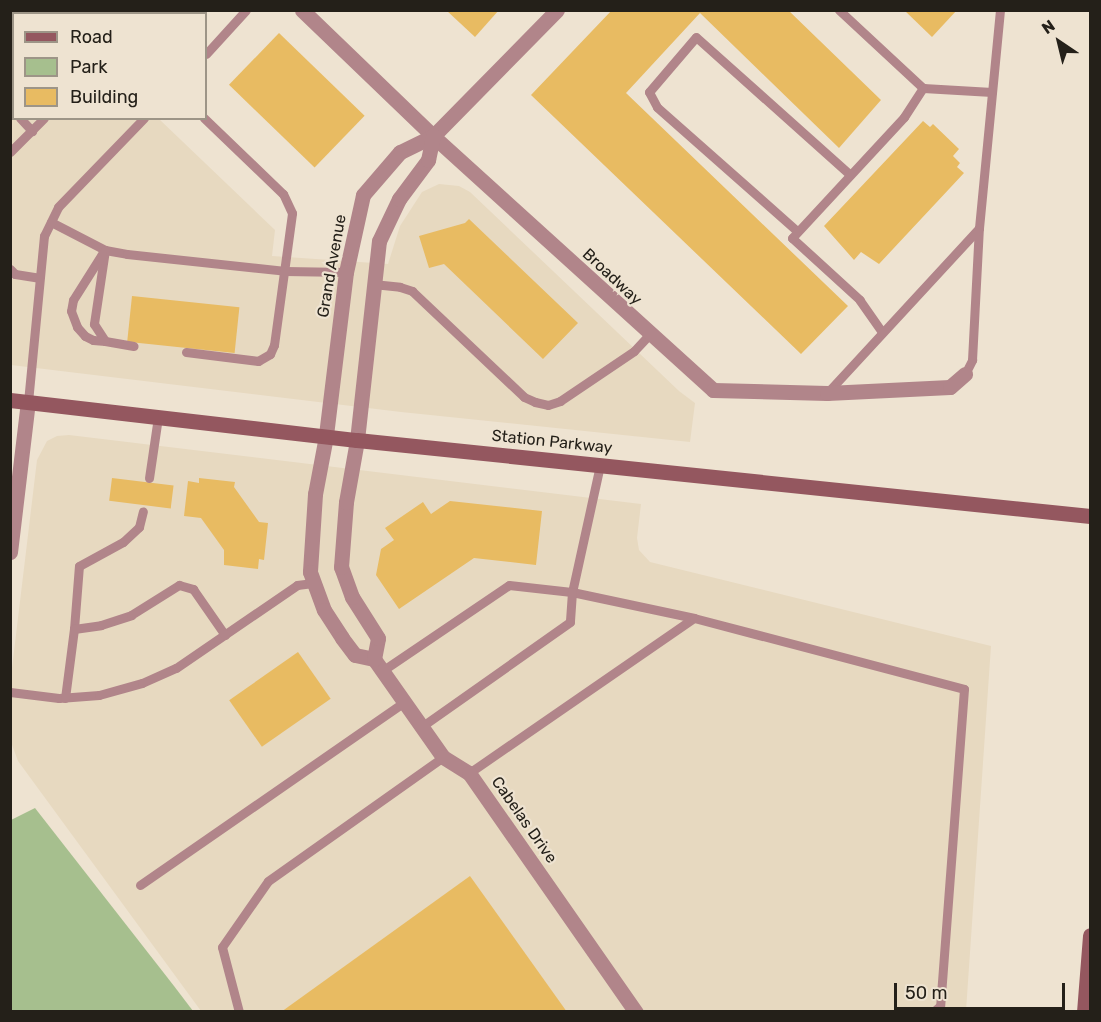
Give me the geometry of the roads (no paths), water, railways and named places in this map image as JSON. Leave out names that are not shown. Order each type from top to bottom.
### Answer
[{"type":"street","name":"Broadway","points":[[302,10],[433,136],[649,335],[713,390],[827,393],[950,387],[965,375]]},
{"type":"street","name":"Grand Avenue","points":[[326,436],[346,272],[363,195],[400,152],[433,136],[557,10]]},
{"type":"street","name":"Grand Avenue","points":[[357,440],[379,241],[399,199],[428,160],[433,136]]},
{"type":"street","name":"Station Parkway","points":[[10,400],[357,440],[1090,516]]},
{"type":"street","points":[[10,552],[28,402]]},
{"type":"street","name":"Cabelas Drive","points":[[326,436],[315,494],[310,543],[313,583],[332,624],[355,655],[378,665],[442,758],[469,772],[636,1011]]},
{"type":"street","points":[[357,440],[346,502],[341,567],[352,597],[378,638],[378,665]]},
{"type":"street","points":[[1084,1011],[1090,935]]},
{"type":"lane","points":[[207,53],[246,10]]},
{"type":"lane","points":[[839,10],[923,88],[992,92]]},
{"type":"lane","points":[[965,375],[972,360],[979,228],[1000,10]]},
{"type":"lane","points":[[797,231],[657,107],[649,92],[696,37],[849,174]]},
{"type":"lane","points":[[882,332],[860,300],[792,238],[904,117],[923,88]]},
{"type":"lane","points":[[22,120],[32,130]]},
{"type":"lane","points":[[10,152],[42,120]]},
{"type":"lane","points":[[131,120],[137,126]]},
{"type":"lane","points":[[28,402],[44,236],[58,207],[142,120]]},
{"type":"lane","points":[[186,352],[258,361],[264,359],[274,345],[291,213],[289,203],[206,120]]},
{"type":"lane","points":[[51,222],[105,250],[285,271],[346,272]]},
{"type":"lane","points":[[827,393],[979,228]]},
{"type":"lane","points":[[105,250],[94,324],[105,341]]},
{"type":"lane","points":[[105,250],[73,300],[71,311],[76,327],[85,336],[134,346]]},
{"type":"lane","points":[[12,272],[39,278]]},
{"type":"lane","points":[[373,284],[400,287],[412,291],[524,397],[541,404],[560,401],[634,351],[649,335]]},
{"type":"lane","points":[[149,478],[158,417]]},
{"type":"lane","points":[[421,727],[570,622],[572,592],[600,465]]},
{"type":"lane","points":[[65,698],[79,566],[123,542],[139,528],[143,511]]},
{"type":"lane","points":[[10,692],[65,698],[99,695],[142,683],[176,668],[297,585],[313,583]]},
{"type":"lane","points":[[74,628],[101,626],[131,615],[179,585],[193,589],[225,635]]},
{"type":"lane","points":[[378,665],[509,585],[572,592],[694,618],[964,689],[940,1006],[933,1011]]},
{"type":"lane","points":[[469,772],[694,618]]},
{"type":"lane","points":[[140,885],[404,702]]},
{"type":"lane","points":[[239,1011],[222,947],[268,881],[442,758]]}]
